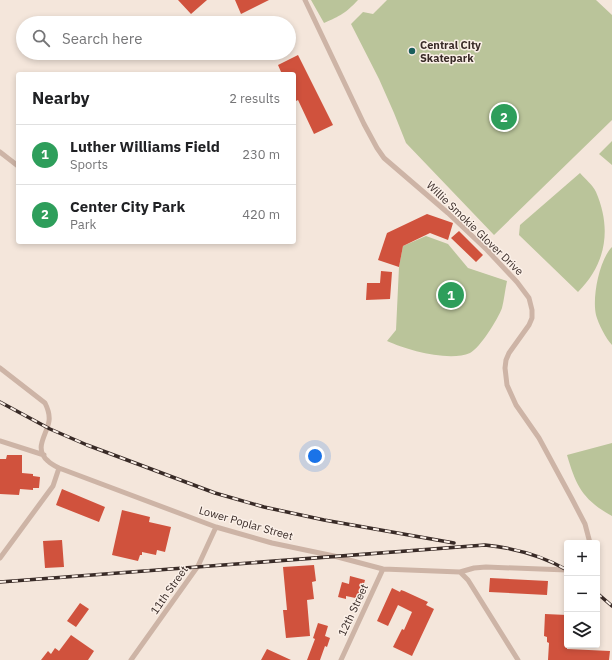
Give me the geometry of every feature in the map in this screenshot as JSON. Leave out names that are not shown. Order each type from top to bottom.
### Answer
[{"type":"street","name":"Willie Smokie Glover Drive","points":[[305,0],[364,124],[384,158],[448,213],[487,250],[517,282],[529,298],[532,318],[506,360],[505,368],[507,384],[516,405],[539,438],[572,499],[585,524],[589,540]]},
{"type":"street","points":[[0,152],[16,164]]},
{"type":"street","points":[[0,368],[45,403],[48,409],[49,422],[43,436],[41,450],[44,455]]},
{"type":"street","points":[[0,441],[44,455]]},
{"type":"street","name":"Lower Poplar Street","points":[[44,455],[48,462],[59,468],[216,527],[383,569],[460,572]]},
{"type":"street","points":[[0,558],[53,486],[59,468]]},
{"type":"street","name":"11th Street","points":[[132,660],[198,566],[216,527]]},
{"type":"street","points":[[518,660],[468,580],[460,572],[474,568],[486,567],[564,570]]},
{"type":"street","name":"12th Street","points":[[341,660],[383,569]]},
{"type":"green space","points":[[311,0],[358,0],[342,14],[324,23]]},
{"type":"green space","points":[[387,0],[596,0],[612,15],[612,120],[494,235],[406,143],[379,79],[351,24],[363,12],[373,14]]},
{"type":"green space","points":[[612,141],[612,165],[599,154]]},
{"type":"green space","points":[[580,173],[595,189],[604,219],[605,233],[604,245],[595,270],[578,292],[519,235],[520,225]]},
{"type":"green space","points":[[426,236],[448,244],[468,268],[507,281],[503,305],[500,313],[493,326],[479,345],[470,353],[440,356],[405,348],[387,341],[396,330],[399,267],[403,246]]},
{"type":"green space","points":[[612,247],[612,345],[600,326],[597,318],[595,299],[600,270],[607,253]]},
{"type":"green space","points":[[612,443],[612,516],[587,498],[578,484],[567,455]]},
{"type":"building","points":[[178,0],[207,0],[191,14]]},
{"type":"building","points":[[235,0],[269,0],[241,14]]},
{"type":"building","points":[[298,55],[333,125],[314,134],[298,100],[296,101],[296,72],[281,72],[278,65],[288,60],[296,60],[296,56]]},
{"type":"building","points":[[427,214],[453,223],[448,240],[430,233],[403,246],[399,267],[378,260],[387,233]]},
{"type":"building","points":[[459,231],[483,255],[476,262],[451,238]]},
{"type":"building","points":[[381,271],[392,272],[390,299],[366,300],[367,283],[380,283]]},
{"type":"building","points":[[7,455],[22,455],[22,473],[33,474],[33,476],[40,477],[39,488],[33,488],[33,490],[20,489],[19,495],[0,494],[0,459],[6,459]]},
{"type":"building","points":[[62,489],[105,507],[99,522],[56,505]]},
{"type":"building","points":[[122,510],[150,517],[149,522],[171,527],[165,552],[157,550],[156,555],[142,552],[142,555],[140,555],[138,561],[112,555]]},
{"type":"building","points":[[62,540],[64,567],[45,568],[43,541]]},
{"type":"building","points":[[314,565],[316,581],[312,582],[314,599],[307,600],[310,636],[286,638],[283,610],[287,610],[283,567]]},
{"type":"building","points":[[350,576],[365,580],[360,599],[346,596],[346,599],[338,597],[342,582],[349,584]]},
{"type":"building","points":[[490,578],[548,581],[547,595],[489,592]]},
{"type":"building","points":[[392,588],[400,592],[401,590],[404,591],[428,602],[426,605],[434,609],[412,656],[393,647],[402,629],[404,630],[412,612],[398,605],[388,626],[377,621]]},
{"type":"building","points":[[80,603],[89,609],[76,627],[67,621]]},
{"type":"building","points":[[545,614],[564,615],[564,648],[610,651],[609,660],[548,660],[549,643],[547,642],[547,637],[544,636]]},
{"type":"building","points":[[318,623],[328,626],[325,636],[330,638],[327,647],[325,646],[320,660],[307,660],[315,639],[313,638]]},
{"type":"building","points":[[71,635],[94,651],[88,660],[41,660],[48,651],[51,654],[55,648],[59,651]]},
{"type":"building","points":[[267,649],[291,660],[261,660]]},
{"type":"railway","points":[[0,402],[50,429],[87,445],[215,493],[264,507],[324,520],[454,543]]},
{"type":"railway","points":[[0,582],[485,545],[527,553],[547,560],[564,568]]},
{"type":"railway","points":[[600,596],[612,606]]},
{"type":"place","name":"Central City Skatepark","points":[[412,51]]},
{"type":"place","name":"Center City Park","points":[[504,117]]},
{"type":"place","name":"Luther Williams Field","points":[[451,295]]}]
